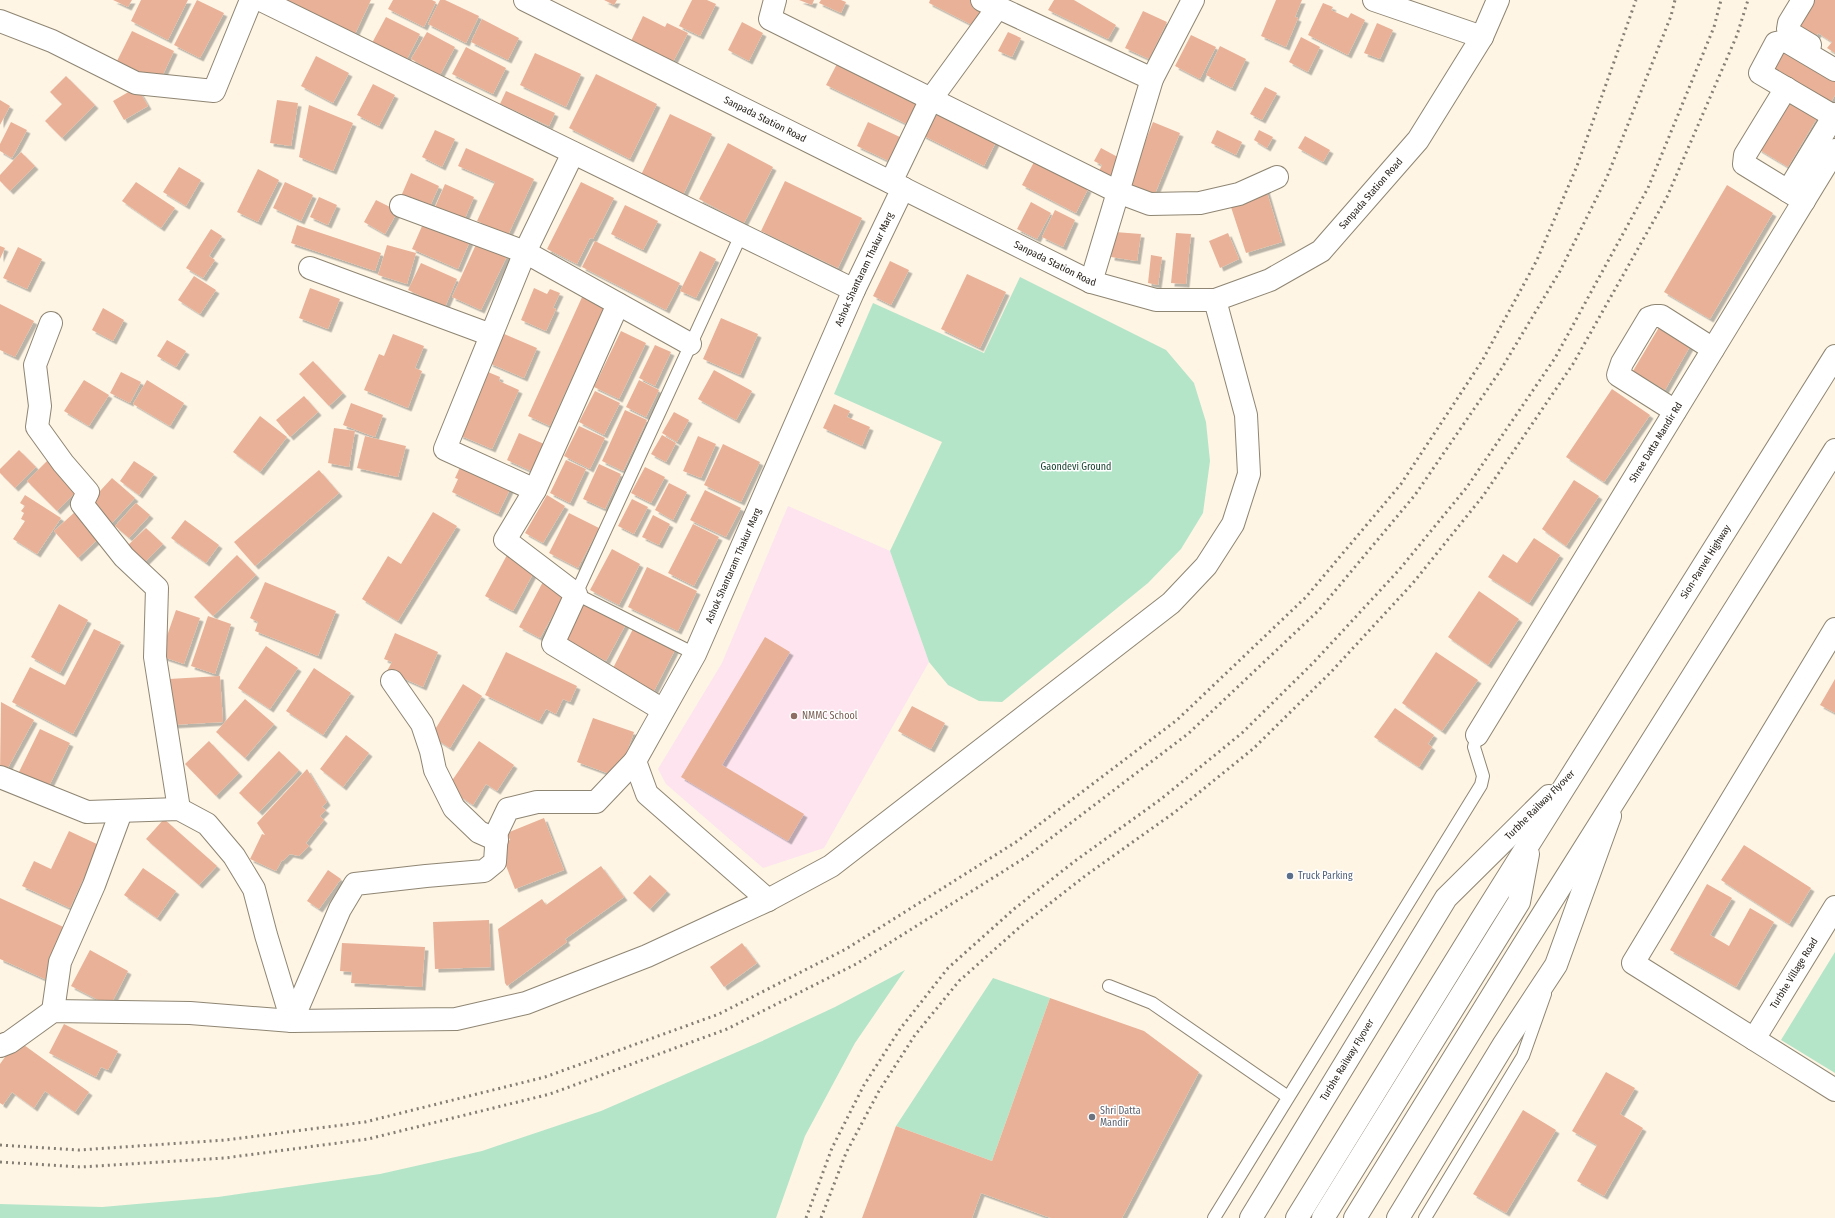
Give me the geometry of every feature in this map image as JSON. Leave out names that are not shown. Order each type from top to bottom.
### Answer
[{"type":"main road","points":[[2,27],[52,41],[136,83],[214,91],[251,0]]},
{"type":"main road","points":[[261,0],[854,290]]},
{"type":"main road","name":"Sanpada Station Road","points":[[525,0],[1091,282],[1156,300],[1215,300],[1270,280],[1321,251],[1418,140],[1482,38],[1498,0]]},
{"type":"main road","points":[[775,0],[770,19],[1118,192],[1150,204],[1200,203],[1239,194],[1278,177]]},
{"type":"main road","points":[[1091,282],[1152,78],[1193,0]]},
{"type":"main road","points":[[1374,0],[1482,38]]},
{"type":"main road","points":[[1803,0],[1789,23],[1788,29],[1790,33],[1835,60]]},
{"type":"main road","points":[[990,4],[1152,78]]},
{"type":"main road","name":"Ashok Shantaram Thakur Marg","points":[[497,840],[497,832],[508,809],[537,802],[596,802],[635,761],[695,654],[854,290],[931,99],[990,4]]},
{"type":"main road","points":[[1786,88],[1744,160],[1744,164],[1796,196],[1834,116],[1786,88],[1760,73],[1776,43],[1786,41],[1835,70]]},
{"type":"main road","name":"Shree Datta Mandir Rd","points":[[1477,735],[1713,349],[1796,196],[1835,150]]},
{"type":"main road","points":[[535,490],[445,449],[525,252],[573,153]]},
{"type":"main road","points":[[401,206],[525,252],[690,344]]},
{"type":"main road","points":[[310,268],[491,335]]},
{"type":"main road","points":[[0,1046],[10,1042],[53,1011],[190,1013],[292,1021],[456,1019],[526,1003],[647,956],[768,900],[831,866],[1171,603],[1206,566],[1233,524],[1249,474],[1246,416],[1215,300]]},
{"type":"main road","points":[[618,304],[535,490],[505,540],[576,594],[553,644],[663,710]]},
{"type":"main road","points":[[1675,411],[1618,375],[1622,363],[1649,318],[1660,316],[1713,349]]},
{"type":"main road","points":[[50,323],[35,365],[40,406],[37,427],[63,463],[88,492],[82,504],[124,557],[157,588],[155,657],[179,809]]},
{"type":"main road","name":"Sion-Panvel Highway","points":[[1577,768],[1835,356]]},
{"type":"main road","points":[[1356,1218],[1835,450]]},
{"type":"main road","points":[[1835,629],[1829,654],[1633,963],[1835,1090]]},
{"type":"main road","points":[[292,1021],[340,909],[355,884],[484,871],[495,862],[497,840],[479,832],[454,808],[435,770],[432,751],[422,724],[392,681]]},
{"type":"main road","points":[[635,761],[647,794],[768,900]]},
{"type":"main road","name":"Turbhe Railway Flyover","points":[[1297,1218],[1530,841],[1577,768]]},
{"type":"main road","name":"Turbhe Railway Flyover","points":[[1251,1218],[1446,898],[1577,768]]},
{"type":"main road","points":[[0,777],[87,812],[179,809],[207,824],[234,856],[254,889],[292,1021]]},
{"type":"main road","points":[[1398,1218],[1504,1044],[1556,965],[1618,796]]},
{"type":"main road","points":[[53,1011],[60,962],[94,885],[121,812]]},
{"type":"main road","points":[[1322,1218],[1519,902],[1530,841]]},
{"type":"main road","name":"Turbhe Village Road","points":[[1754,1039],[1835,907]]},
{"type":"lane","points":[[695,654],[576,594],[741,235]]},
{"type":"lane","points":[[1214,1218],[1481,785],[1483,776],[1474,747],[1477,735]]},
{"type":"lane","points":[[1425,1218],[1523,1056],[1556,965]]},
{"type":"lane","points":[[1109,986],[1152,1003],[1288,1098]]},
{"type":"shaded area","name":"NMMC School","points":[[788,506],[890,551],[929,662],[824,848],[763,868],[666,784],[658,769],[722,663]]},
{"type":"green space","name":"Gaondevi Ground","points":[[1020,277],[1166,350],[1194,383],[1206,422],[1210,461],[1203,513],[1181,549],[1148,583],[1002,702],[979,701],[948,685],[929,662],[890,551],[942,442],[834,394],[873,303],[984,353]]},
{"type":"green space","points":[[1835,952],[1835,1073],[1781,1040]]},
{"type":"green space","points":[[905,970],[855,1043],[805,1136],[776,1218],[0,1218],[0,1204],[102,1207],[218,1197],[380,1174],[482,1151],[601,1111],[760,1042],[835,1007]]},
{"type":"green space","points":[[993,978],[1050,998],[992,1161],[896,1126]]},
{"type":"building","points":[[113,0],[132,0],[128,7]]},
{"type":"building","points":[[141,0],[188,0],[168,40],[131,21]]},
{"type":"building","points":[[197,0],[224,13],[200,58],[174,45]]},
{"type":"building","points":[[278,0],[371,0],[354,36]]},
{"type":"building","points":[[393,0],[432,0],[436,2],[424,27],[388,9]]},
{"type":"building","points":[[440,0],[445,0],[479,16],[466,43],[428,24]]},
{"type":"building","points":[[604,0],[617,0],[614,5]]},
{"type":"building","points":[[692,0],[707,0],[716,4],[700,36],[679,26]]},
{"type":"building","points":[[799,0],[814,0],[812,5]]},
{"type":"building","points":[[821,0],[841,0],[846,2],[841,13],[819,3]]},
{"type":"building","points":[[930,0],[976,0],[987,6],[976,27],[929,3]]},
{"type":"building","points":[[1054,0],[1074,0],[1116,25],[1108,39],[1048,10]]},
{"type":"building","points":[[1276,0],[1302,0],[1295,17],[1298,18],[1286,47],[1261,36]]},
{"type":"building","points":[[1809,0],[1835,0],[1835,53],[1827,48],[1832,42],[1818,33],[1812,42],[1792,29]]},
{"type":"building","points":[[1323,3],[1333,7],[1331,10],[1348,18],[1351,13],[1365,20],[1348,55],[1308,35]]},
{"type":"building","points":[[1143,11],[1167,22],[1149,59],[1125,48]]},
{"type":"building","points":[[643,16],[665,27],[667,23],[688,33],[673,62],[631,41]]},
{"type":"building","points":[[386,17],[420,34],[406,61],[372,43]]},
{"type":"building","points":[[482,19],[519,38],[508,60],[471,42]]},
{"type":"building","points":[[742,22],[763,33],[749,61],[728,50]]},
{"type":"building","points":[[1377,23],[1393,30],[1380,59],[1364,53]]},
{"type":"building","points":[[132,31],[174,51],[160,81],[117,61]]},
{"type":"building","points":[[427,32],[455,47],[440,75],[411,59]]},
{"type":"building","points":[[1008,32],[1021,38],[1012,57],[998,51]]},
{"type":"building","points":[[1191,35],[1216,47],[1200,79],[1175,66]]},
{"type":"building","points":[[1301,37],[1320,47],[1308,72],[1289,62]]},
{"type":"building","points":[[1782,45],[1835,76],[1835,95],[1830,104],[1769,68]]},
{"type":"building","points":[[1220,46],[1246,59],[1232,88],[1206,75]]},
{"type":"building","points":[[466,47],[506,68],[493,94],[452,74]]},
{"type":"building","points":[[535,53],[581,74],[566,107],[520,85]]},
{"type":"building","points":[[316,56],[349,73],[333,103],[301,86]]},
{"type":"building","points":[[839,60],[928,104],[915,128],[826,85]]},
{"type":"building","points":[[596,74],[657,104],[630,159],[569,128]]},
{"type":"building","points":[[66,76],[95,105],[62,138],[45,121],[62,104],[50,92]]},
{"type":"building","points":[[373,84],[395,95],[379,126],[357,115]]},
{"type":"building","points":[[137,87],[148,106],[124,120],[113,101]]},
{"type":"building","points":[[1265,87],[1277,93],[1262,120],[1250,114]]},
{"type":"building","points":[[506,91],[555,113],[549,126],[500,104]]},
{"type":"building","points":[[0,100],[10,106],[0,125]]},
{"type":"building","points":[[277,100],[298,103],[291,146],[270,143]]},
{"type":"building","points":[[1788,100],[1817,118],[1788,167],[1758,149]]},
{"type":"building","points":[[309,105],[353,123],[333,171],[299,157]]},
{"type":"building","points":[[937,106],[999,136],[984,166],[922,135]]},
{"type":"building","points":[[670,114],[712,134],[683,195],[641,175]]},
{"type":"building","points":[[11,122],[27,130],[12,158],[0,151],[0,144]]},
{"type":"building","points":[[868,122],[902,138],[891,162],[857,146]]},
{"type":"building","points":[[1153,122],[1180,133],[1152,201],[1126,190]]},
{"type":"building","points":[[435,130],[455,139],[442,167],[422,157]]},
{"type":"building","points":[[1217,130],[1242,142],[1236,155],[1211,143]]},
{"type":"building","points":[[1259,130],[1273,137],[1267,148],[1254,140]]},
{"type":"building","points":[[1305,136],[1330,150],[1323,162],[1298,148]]},
{"type":"building","points":[[728,143],[773,167],[744,223],[699,199]]},
{"type":"building","points":[[466,148],[534,179],[508,235],[477,221],[495,182],[458,166]]},
{"type":"building","points":[[1101,148],[1127,162],[1115,184],[1097,175],[1102,165],[1094,161]]},
{"type":"building","points":[[21,152],[35,166],[10,191],[0,181],[0,175]]},
{"type":"building","points":[[1034,162],[1088,189],[1076,213],[1022,185]]},
{"type":"building","points":[[179,167],[201,180],[186,206],[163,192]]},
{"type":"building","points":[[258,169],[279,180],[258,222],[237,212]]},
{"type":"building","points":[[411,173],[439,186],[427,213],[399,201]]},
{"type":"building","points":[[785,181],[862,218],[838,268],[761,231]]},
{"type":"building","points":[[136,182],[175,208],[161,228],[122,201]]},
{"type":"building","points":[[285,182],[313,195],[301,221],[273,208]]},
{"type":"building","points":[[581,182],[614,198],[593,239],[590,238],[577,264],[547,249]]},
{"type":"building","points":[[445,184],[474,197],[462,225],[433,212]]},
{"type":"building","points":[[1727,185],[1773,213],[1710,319],[1664,292]]},
{"type":"building","points":[[1266,189],[1282,242],[1246,253],[1229,201]]},
{"type":"building","points":[[319,197],[337,205],[328,225],[310,217]]},
{"type":"building","points":[[376,200],[398,211],[385,234],[364,222]]},
{"type":"building","points":[[1031,202],[1051,213],[1037,239],[1017,229]]},
{"type":"building","points":[[625,205],[658,221],[643,250],[611,234]]},
{"type":"building","points":[[1055,210],[1075,220],[1063,247],[1042,237]]},
{"type":"building","points":[[426,217],[472,236],[458,269],[412,249]]},
{"type":"building","points":[[297,225],[381,253],[375,271],[291,243]]},
{"type":"building","points":[[211,229],[222,236],[209,256],[215,260],[203,278],[186,268]]},
{"type":"building","points":[[1115,232],[1141,234],[1137,261],[1111,257]]},
{"type":"building","points":[[1176,233],[1191,234],[1186,284],[1171,283]]},
{"type":"building","points":[[1228,233],[1239,259],[1220,268],[1209,241]]},
{"type":"building","points":[[479,238],[509,252],[481,310],[452,297]]},
{"type":"building","points":[[595,241],[680,283],[666,310],[582,267]]},
{"type":"building","points":[[387,245],[416,253],[407,284],[378,275]]},
{"type":"building","points":[[0,246],[5,248],[0,259]]},
{"type":"building","points":[[18,247],[42,259],[27,289],[3,278]]},
{"type":"building","points":[[700,251],[716,259],[696,298],[680,291]]},
{"type":"building","points":[[1151,255],[1162,257],[1158,285],[1148,283]]},
{"type":"building","points":[[890,261],[909,270],[891,305],[873,296]]},
{"type":"building","points":[[421,263],[457,279],[445,307],[408,290]]},
{"type":"building","points":[[967,274],[1006,292],[980,348],[941,329]]},
{"type":"building","points":[[194,276],[216,290],[200,314],[178,300]]},
{"type":"building","points":[[310,288],[340,299],[328,329],[299,318]]},
{"type":"building","points":[[534,288],[547,294],[550,289],[560,293],[553,308],[556,309],[546,331],[521,320]]},
{"type":"building","points":[[583,295],[605,305],[550,426],[528,416]]},
{"type":"building","points":[[0,304],[34,321],[15,357],[0,350]]},
{"type":"building","points":[[103,308],[124,320],[113,341],[92,330]]},
{"type":"building","points":[[721,318],[758,334],[740,375],[703,359]]},
{"type":"building","points":[[1661,324],[1692,343],[1665,390],[1633,371]]},
{"type":"building","points":[[621,331],[646,343],[619,399],[594,387]]},
{"type":"building","points":[[502,333],[537,348],[524,378],[489,363]]},
{"type":"building","points":[[393,334],[424,346],[415,368],[422,371],[408,408],[364,390],[379,354],[384,356]]},
{"type":"building","points":[[167,340],[186,351],[176,367],[157,356]]},
{"type":"building","points":[[655,345],[671,352],[655,386],[639,378]]},
{"type":"building","points":[[313,361],[343,393],[329,406],[299,374]]},
{"type":"building","points":[[714,370],[752,391],[736,420],[698,399]]},
{"type":"building","points":[[121,372],[141,382],[130,403],[110,393]]},
{"type":"building","points":[[488,372],[500,377],[499,381],[519,390],[492,449],[459,435]]},
{"type":"building","points":[[84,380],[109,395],[89,426],[64,411]]},
{"type":"building","points":[[147,380],[184,403],[170,426],[133,404]]},
{"type":"building","points":[[639,380],[659,390],[646,417],[626,407]]},
{"type":"building","points":[[1612,389],[1650,415],[1604,482],[1566,457]]},
{"type":"building","points":[[595,391],[620,403],[604,435],[579,422]]},
{"type":"building","points":[[304,396],[318,412],[290,437],[276,420]]},
{"type":"building","points":[[351,403],[383,415],[375,437],[343,425]]},
{"type":"building","points":[[834,404],[850,411],[847,417],[870,427],[862,446],[823,428]]},
{"type":"building","points":[[625,410],[647,420],[623,471],[602,461]]},
{"type":"building","points":[[674,412],[689,420],[677,442],[662,433]]},
{"type":"building","points":[[260,416],[287,437],[260,472],[233,452]]},
{"type":"building","points":[[579,426],[605,438],[590,469],[564,456]]},
{"type":"building","points":[[334,428],[355,431],[349,467],[328,463]]},
{"type":"building","points":[[519,433],[544,444],[531,471],[507,460]]},
{"type":"building","points":[[662,435],[676,443],[666,462],[651,454]]},
{"type":"building","points":[[365,436],[406,446],[398,477],[357,468]]},
{"type":"building","points":[[698,436],[716,444],[701,478],[683,471]]},
{"type":"building","points":[[723,444],[760,462],[741,502],[704,485]]},
{"type":"building","points":[[19,450],[36,467],[15,488],[0,473],[0,469]]},
{"type":"building","points":[[51,457],[81,487],[57,511],[27,481]]},
{"type":"building","points":[[566,460],[586,469],[570,503],[550,493]]},
{"type":"building","points":[[134,461],[154,474],[139,495],[120,481]]},
{"type":"building","points":[[463,461],[512,485],[498,514],[452,492],[458,479],[455,478]]},
{"type":"building","points":[[599,464],[621,474],[605,509],[583,499]]},
{"type":"building","points":[[645,467],[665,477],[651,503],[631,493]]},
{"type":"building","points":[[319,470],[339,493],[255,566],[234,542]]},
{"type":"building","points":[[112,478],[135,498],[111,524],[88,504]]},
{"type":"building","points":[[1574,480],[1599,496],[1566,546],[1542,529]]},
{"type":"building","points":[[669,483],[687,492],[673,520],[655,510]]},
{"type":"building","points":[[705,490],[741,508],[726,537],[690,520]]},
{"type":"building","points":[[25,495],[61,518],[37,554],[13,539],[25,521],[21,519],[24,513],[21,511],[25,506],[20,503]]},
{"type":"building","points":[[547,495],[565,506],[543,543],[525,533]]},
{"type":"building","points":[[632,499],[648,507],[634,534],[618,526]]},
{"type":"building","points":[[136,503],[150,515],[129,538],[115,526]]},
{"type":"building","points":[[76,511],[100,537],[78,558],[54,531]]},
{"type":"building","points":[[433,512],[457,526],[398,621],[362,599],[388,556],[401,564]]},
{"type":"building","points":[[569,513],[599,528],[578,568],[549,553]]},
{"type":"building","points":[[653,515],[670,524],[659,545],[642,537]]},
{"type":"building","points":[[185,520],[219,545],[206,563],[171,538]]},
{"type":"building","points":[[693,524],[719,537],[694,586],[668,573]]},
{"type":"building","points":[[146,528],[163,544],[142,565],[125,548]]},
{"type":"building","points":[[1534,538],[1560,555],[1529,603],[1488,577],[1503,554],[1517,563]]},
{"type":"building","points":[[612,549],[640,564],[619,605],[590,590]]},
{"type":"building","points":[[237,555],[256,575],[213,616],[194,597]]},
{"type":"building","points":[[507,555],[535,570],[513,611],[485,596]]},
{"type":"building","points":[[647,567],[697,591],[678,631],[628,607]]},
{"type":"building","points":[[545,578],[567,590],[540,638],[519,627]]},
{"type":"building","points":[[265,582],[336,611],[318,656],[255,631],[258,622],[250,618]]},
{"type":"building","points":[[1479,591],[1519,619],[1488,665],[1448,637]]},
{"type":"building","points":[[582,600],[626,624],[606,661],[562,637]]},
{"type":"building","points":[[59,604],[88,620],[60,673],[31,657]]},
{"type":"building","points":[[176,610],[200,618],[184,664],[160,656]]},
{"type":"building","points":[[208,616],[231,624],[215,674],[191,666]]},
{"type":"building","points":[[634,627],[676,648],[653,693],[611,672]]},
{"type":"building","points":[[94,629],[121,642],[73,734],[12,702],[30,667],[65,685]]},
{"type":"building","points":[[395,633],[438,652],[423,687],[387,671],[392,662],[384,659]]},
{"type":"building","points":[[765,637],[790,652],[722,765],[804,814],[788,841],[681,777]]},
{"type":"building","points":[[266,646],[298,668],[270,709],[238,688]]},
{"type":"building","points":[[506,652],[577,686],[570,702],[563,699],[556,714],[546,709],[539,721],[485,695]]},
{"type":"building","points":[[1436,652],[1478,680],[1442,731],[1402,703]]},
{"type":"building","points":[[314,668],[351,693],[323,735],[286,711]]},
{"type":"building","points":[[220,676],[223,722],[171,725],[169,679]]},
{"type":"building","points":[[1835,679],[1835,713],[1820,705]]},
{"type":"building","points":[[463,684],[482,696],[450,748],[431,736]]},
{"type":"building","points":[[245,699],[274,724],[245,758],[216,732]]},
{"type":"building","points":[[1,702],[34,720],[4,775],[0,773]]},
{"type":"building","points":[[912,706],[945,723],[931,749],[898,731]]},
{"type":"building","points":[[1395,708],[1434,735],[1428,744],[1432,747],[1419,767],[1374,737]]},
{"type":"building","points":[[593,718],[634,732],[618,777],[577,762]]},
{"type":"building","points":[[40,729],[70,743],[49,786],[19,772]]},
{"type":"building","points":[[346,735],[369,753],[343,787],[320,769]]},
{"type":"building","points":[[209,741],[239,773],[216,796],[185,764]]},
{"type":"building","points":[[479,741],[514,765],[497,791],[486,784],[473,805],[447,788]]},
{"type":"building","points":[[279,751],[299,770],[259,812],[239,793]]},
{"type":"building","points":[[307,769],[327,802],[322,807],[326,810],[320,816],[324,820],[306,843],[309,846],[299,856],[290,854],[283,861],[282,860],[276,871],[250,859],[262,834],[265,835],[257,823]]},
{"type":"building","points":[[544,818],[564,870],[515,889],[498,845],[510,840],[507,833]]},
{"type":"building","points":[[164,819],[217,866],[199,885],[146,839]]},
{"type":"building","points":[[69,831],[99,845],[70,908],[22,886],[34,861],[51,869]]},
{"type":"building","points":[[1744,845],[1811,888],[1789,924],[1721,880]]},
{"type":"building","points":[[601,866],[624,897],[565,939],[567,942],[507,986],[505,983],[498,929],[542,899],[546,905]]},
{"type":"building","points":[[143,868],[176,891],[157,918],[124,895]]},
{"type":"building","points":[[328,870],[341,879],[319,909],[307,901]]},
{"type":"building","points":[[650,875],[667,891],[650,909],[633,893]]},
{"type":"building","points":[[1707,884],[1732,898],[1710,935],[1729,946],[1750,908],[1774,922],[1736,987],[1670,950]]},
{"type":"building","points":[[0,898],[70,930],[47,980],[0,959]]},
{"type":"building","points":[[489,920],[491,967],[435,969],[433,922]]},
{"type":"building","points":[[342,943],[425,947],[422,987],[351,983],[352,972],[340,971]]},
{"type":"building","points":[[742,943],[757,963],[724,987],[710,967]]},
{"type":"building","points":[[90,950],[128,971],[110,1006],[71,986]]},
{"type":"building","name":"Shri Datta Mandir","points":[[1050,998],[1144,1031],[1199,1072],[1122,1218],[1051,1218],[981,1193],[972,1218],[862,1218],[896,1126],[992,1161]]},
{"type":"building","points":[[64,1024],[118,1051],[108,1070],[101,1067],[96,1077],[49,1053]]},
{"type":"building","points":[[17,1040],[89,1092],[75,1112],[45,1091],[34,1108],[12,1092],[3,1105],[0,1103],[0,1064]]},
{"type":"building","points":[[1606,1072],[1635,1088],[1620,1114],[1643,1128],[1604,1196],[1577,1181],[1597,1145],[1572,1131]]},
{"type":"building","points":[[1523,1110],[1556,1130],[1506,1213],[1473,1194]]},
{"type":"railway","points":[[0,1145],[79,1150],[226,1140],[365,1122],[545,1077],[719,1014],[846,949],[1016,842],[1177,720],[1306,597],[1401,484],[1482,361],[1537,260],[1577,166],[1636,0]]},
{"type":"railway","points":[[0,1162],[80,1167],[225,1158],[368,1139],[550,1094],[727,1029],[856,964],[1026,857],[1189,733],[1319,610],[1415,495],[1500,371],[1560,271],[1607,177],[1671,16],[1675,0]]},
{"type":"railway","points":[[806,1218],[832,1148],[864,1085],[900,1029],[948,968],[1014,909],[1075,861],[1161,799],[1242,733],[1314,662],[1399,570],[1467,487],[1555,358],[1648,188],[1714,27],[1721,0]]},
{"type":"railway","points":[[821,1218],[846,1153],[879,1091],[915,1035],[959,981],[1021,926],[1085,876],[1175,812],[1254,748],[1331,672],[1413,583],[1483,496],[1573,364],[1667,197],[1737,35],[1748,0]]},
{"type":"place","name":"NMMC School","points":[[794,716]]},
{"type":"place","name":"Truck Parking","points":[[1290,876]]},
{"type":"place","name":"Shri Datta Mandir","points":[[1092,1117]]}]
